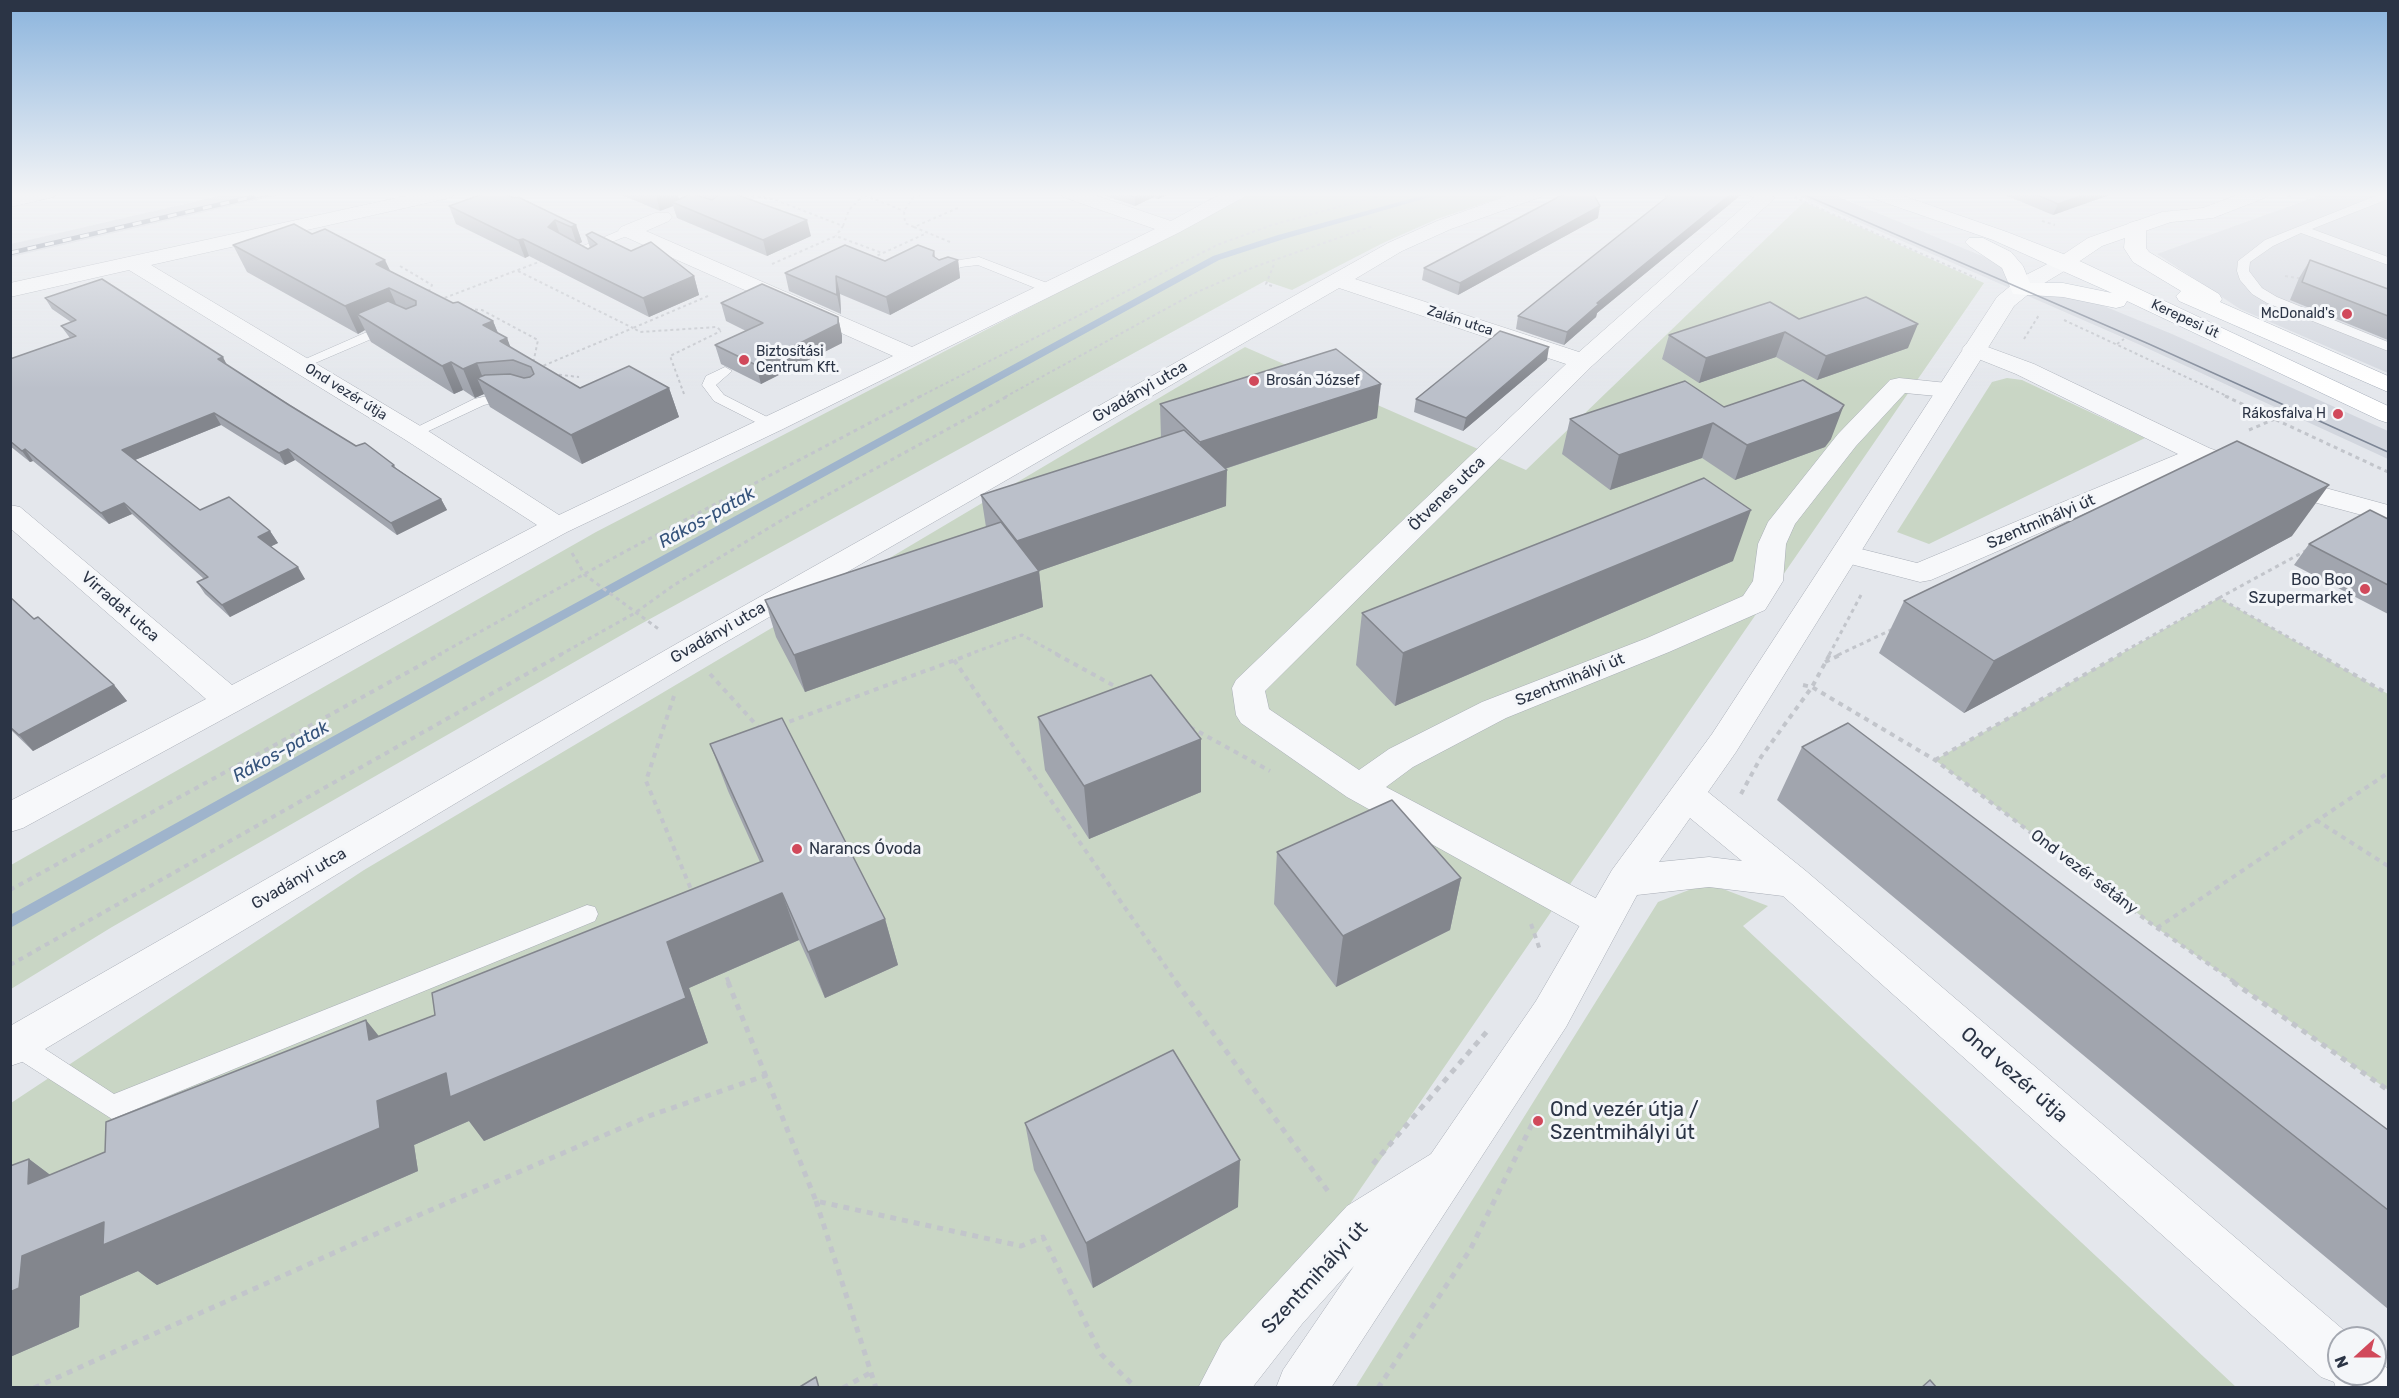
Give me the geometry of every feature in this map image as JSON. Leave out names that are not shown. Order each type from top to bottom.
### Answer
[{"type":"main road","points":[[2004,258],[2012,266],[2017,292],[2081,293],[2161,314],[2221,336]]},
{"type":"main road","name":"Kerepesi út","points":[[2077,258],[2221,336],[2388,415]]},
{"type":"main road","name":"Kerepesi út","points":[[2079,258],[2273,334],[2388,385]]},
{"type":"main road","points":[[2141,258],[2158,270],[2273,334]]},
{"type":"street","points":[[10,290],[148,258]]},
{"type":"street","points":[[691,258],[911,355]]},
{"type":"street","points":[[10,818],[557,526],[1112,258]]},
{"type":"street","name":"Gvadányi utca","points":[[14,1046],[689,650],[1377,258]]},
{"type":"street","name":"Ötvenes utca","points":[[1359,788],[1253,715],[1248,688],[1583,361],[1696,258]]},
{"type":"street","name":"Szentmihályi út","points":[[1301,1388],[1453,1165],[1551,1014],[1625,881],[1687,795],[1768,675],[2005,302],[2070,258]]},
{"type":"street","name":"Ond vezér útja","points":[[131,262],[413,433],[557,526]]},
{"type":"street","name":"Zalán utca","points":[[1338,281],[1583,361]]},
{"type":"street","points":[[1974,349],[2025,369],[2200,454],[2286,486],[2388,514]]},
{"type":"street","name":"Szentmihályi út","points":[[1359,788],[1401,758],[1494,710],[1658,645],[1754,603],[1768,581],[1772,544],[1782,522],[1847,440],[1899,385],[1947,390]]},
{"type":"street","name":"Szentmihályi út","points":[[1845,554],[1920,573],[2200,454]]},
{"type":"street","name":"Virradat utca","points":[[10,513],[230,701]]},
{"type":"street","points":[[1359,788],[1602,920]]},
{"type":"street","name":"Ond vezér útja","points":[[1687,795],[1793,882],[2327,1349]]},
{"type":"street","points":[[1625,881],[1709,872],[1793,882]]},
{"type":"street","name":"Szentmihályi út","points":[[1223,1388],[1240,1360],[1285,1306],[1363,1222],[1453,1165]]},
{"type":"lane","points":[[589,258],[594,261]]},
{"type":"lane","points":[[2248,258],[2244,261],[2243,271],[2256,291],[2272,300],[2388,347]]},
{"type":"lane","points":[[943,272],[958,264],[979,261],[1050,289]]},
{"type":"lane","points":[[301,364],[407,324],[384,310]]},
{"type":"lane","points":[[725,371],[711,379],[709,385],[714,392],[720,398],[772,424]]},
{"type":"lane","points":[[413,433],[494,397],[510,394],[525,395],[530,398]]},
{"type":"lane","points":[[14,1046],[112,1107],[587,914]]},
{"type":"path","points":[[400,266],[432,285],[428,294],[431,303],[546,258]]},
{"type":"path","points":[[767,266],[785,258]]},
{"type":"path","points":[[866,261],[872,258]]},
{"type":"path","points":[[10,890],[585,576],[626,551],[783,471],[995,357],[1191,258]]},
{"type":"path","points":[[10,965],[635,613],[674,585],[787,517],[1193,294],[1254,267],[1285,258]]},
{"type":"path","points":[[1930,258],[2017,292],[2117,344],[2388,472]]},
{"type":"path","points":[[1266,284],[1275,262]]},
{"type":"path","points":[[517,270],[640,332],[717,327],[721,331]]},
{"type":"path","points":[[531,371],[744,281]]},
{"type":"path","points":[[460,308],[482,310],[538,340],[531,371]]},
{"type":"path","points":[[2117,344],[2124,339]]},
{"type":"path","points":[[531,371],[579,377]]},
{"type":"path","points":[[2249,430],[2289,413]]},
{"type":"path","points":[[1935,760],[2218,598],[2312,547]]},
{"type":"path","points":[[585,576],[635,613]]},
{"type":"path","points":[[2218,598],[2388,694]]},
{"type":"path","points":[[773,727],[1022,635],[1124,691]]},
{"type":"path","points":[[695,901],[646,781],[689,650],[762,731]]},
{"type":"path","points":[[954,660],[1225,1052],[1338,1204]]},
{"type":"path","name":"Ond vezér sétány","points":[[1768,675],[1812,687],[1935,760],[2157,928],[2388,1090]]},
{"type":"path","points":[[1185,724],[1277,775]]},
{"type":"path","points":[[2157,928],[2388,773]]},
{"type":"path","points":[[2316,820],[2388,866]]},
{"type":"path","points":[[1526,913],[1541,949],[1535,959]]},
{"type":"path","points":[[722,966],[816,1201],[876,1388]]},
{"type":"path","points":[[1368,1169],[1491,1026]]},
{"type":"path","points":[[34,1388],[389,1228],[649,1116],[767,1075]]},
{"type":"path","points":[[1378,1388],[1470,1250],[1544,1101]]},
{"type":"path","points":[[816,1201],[1022,1246],[1043,1237],[1101,1354],[1136,1388]]},
{"type":"path","points":[[843,1388],[870,1373]]},
{"type":"shaded area","points":[[1941,258],[1988,258],[2172,334],[2388,431],[2388,459],[2138,344]]},
{"type":"shaded area","points":[[2163,258],[2388,258],[2388,373],[2240,309]]},
{"type":"green space","points":[[1124,258],[1353,258],[1292,290],[1265,281],[639,625],[112,927],[11,989],[11,865],[596,532]]},
{"type":"green space","points":[[1746,258],[1929,258],[1984,283],[1224,1387],[11,1388],[11,1103],[364,870],[1245,347],[1526,470]]},
{"type":"green space","points":[[2007,378],[2022,380],[2145,438],[1929,544],[1897,532],[1992,382]]},
{"type":"green space","points":[[2219,598],[2388,694],[2388,1090],[2157,928],[1935,760]]},
{"type":"green space","points":[[1707,883],[1768,906],[1743,926],[2236,1387],[1355,1388],[1658,902]]},
{"type":"building","points":[[257,258],[382,258],[385,260],[376,264],[493,321],[483,325],[507,338],[500,341],[580,388],[629,366],[669,388],[571,435],[477,378],[485,375],[510,374],[524,378],[530,377],[534,374],[531,367],[513,360],[477,363],[463,369],[451,362],[442,366],[357,314],[388,301],[406,309],[416,305],[416,301],[389,288],[345,306]]},
{"type":"building","points":[[562,258],[672,258],[694,276],[643,298]]},
{"type":"building","points":[[817,258],[878,258],[885,261],[891,258],[958,260],[886,297],[836,276],[837,295],[785,273]]},
{"type":"building","points":[[1442,258],[1505,258],[1460,283],[1424,268]]},
{"type":"building","points":[[1590,258],[1652,258],[1597,303],[1599,304],[1567,332],[1518,316]]},
{"type":"building","points":[[2310,260],[2388,289],[2388,316],[2302,282]]},
{"type":"building","points":[[102,279],[223,357],[218,359],[289,405],[356,446],[365,443],[394,465],[392,466],[441,499],[391,523],[288,449],[279,453],[214,413],[122,450],[200,510],[229,497],[270,531],[258,537],[298,567],[222,605],[197,582],[208,577],[124,503],[101,513],[25,449],[22,451],[10,441],[10,359],[76,336],[61,326],[76,320],[45,298]]},
{"type":"building","points":[[762,284],[838,317],[838,324],[756,365],[715,345],[763,323],[721,303]]},
{"type":"building","points":[[1866,297],[1918,324],[1826,356],[1785,332],[1706,358],[1669,335],[1770,302],[1799,319]]},
{"type":"building","points":[[1500,331],[1549,347],[1466,418],[1416,399]]},
{"type":"building","points":[[1336,349],[1381,384],[1200,442],[1160,404]]},
{"type":"building","points":[[1803,380],[1844,405],[1839,412],[1747,445],[1713,423],[1619,455],[1570,419],[1685,381],[1724,407]]},
{"type":"building","points":[[1184,430],[1227,470],[1017,541],[981,495]]},
{"type":"building","points":[[2237,441],[2329,485],[1994,661],[1904,601]]},
{"type":"building","points":[[1704,478],[1751,510],[1403,653],[1362,613]]},
{"type":"building","points":[[2370,510],[2388,519],[2388,585],[2309,544]]},
{"type":"building","points":[[1001,522],[1039,571],[794,655],[765,600]]},
{"type":"building","points":[[10,597],[34,619],[38,617],[114,685],[19,735],[10,727]]},
{"type":"building","points":[[1151,675],[1201,739],[1084,786],[1038,717]]},
{"type":"building","points":[[782,718],[885,919],[808,952],[782,893],[667,942],[686,998],[450,1097],[446,1073],[377,1101],[380,1128],[103,1245],[104,1222],[22,1256],[19,1288],[10,1292],[10,1166],[29,1159],[28,1184],[105,1152],[106,1122],[366,1020],[369,1040],[435,1015],[432,993],[763,861],[710,744]]},
{"type":"building","points":[[1848,723],[2388,1130],[2388,1210],[1802,747]]},
{"type":"building","points":[[1392,800],[1461,878],[1343,936],[1277,852]]},
{"type":"building","points":[[1173,1050],[1240,1160],[1086,1243],[1025,1123]]},
{"type":"building","points":[[816,1377],[819,1388],[798,1388]]},
{"type":"building","points":[[1930,1380],[1937,1388],[1921,1388]]},
{"type":"waterway","name":"Rákos-patak","points":[[10,922],[475,663],[1216,258]]},
{"type":"tram line","points":[[1951,258],[2149,344],[2388,452]]},
{"type":"place","name":"McDonald's","points":[[2347,314]]},
{"type":"place","name":"Biztosítási Centrum Kft.","points":[[744,360]]},
{"type":"place","name":"Brosán József","points":[[1254,381]]},
{"type":"place","name":"Rákosfalva H","points":[[2338,414]]},
{"type":"place","name":"Boo Boo Szupermarket","points":[[2365,589]]},
{"type":"place","name":"Narancs Óvoda","points":[[797,849]]},
{"type":"place","name":"Ond vezér útja / Szentmihályi út","points":[[1538,1121]]}]
